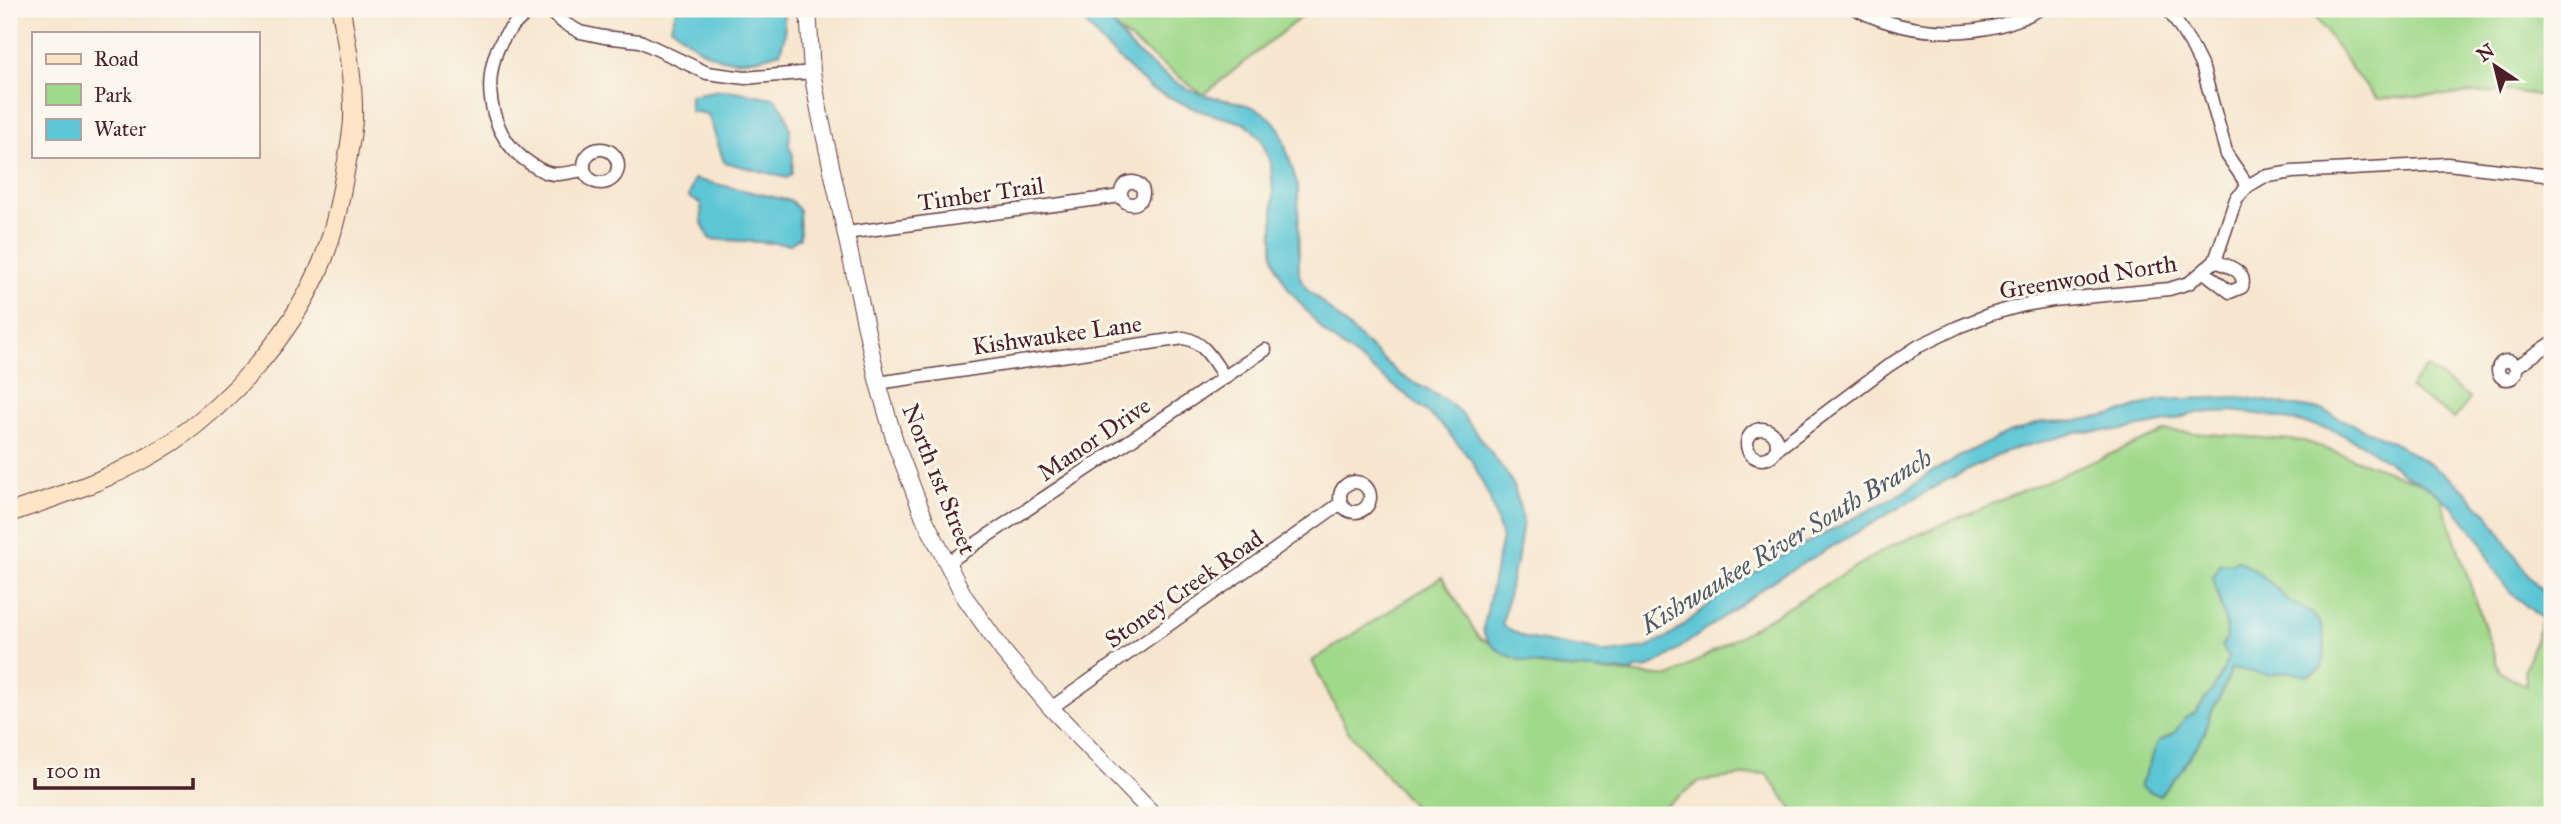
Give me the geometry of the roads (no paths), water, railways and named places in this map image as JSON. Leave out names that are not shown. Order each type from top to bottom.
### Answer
[{"type":"main road","points":[[9,513],[106,478],[172,442],[236,386],[263,358],[293,316],[318,272],[334,226],[350,145],[352,92],[341,9]]},
{"type":"street","points":[[531,9],[514,25],[495,54],[490,87],[497,125],[514,150],[538,169],[556,175],[584,170]]},
{"type":"street","points":[[546,9],[580,32],[640,41],[657,47],[691,67],[714,75],[746,78],[812,72]]},
{"type":"street","name":"North 1st Street","points":[[808,9],[812,72],[878,383],[896,445],[925,520],[964,596],[1003,652],[1051,708],[1154,815]]},
{"type":"street","points":[[1856,9],[1909,29],[1955,31],[2006,24],[2040,9]]},
{"type":"street","points":[[2168,9],[2203,69],[2227,155],[2248,186],[2263,177],[2292,172],[2404,165],[2464,165],[2552,176]]},
{"type":"street","name":"Greenwood North","points":[[1776,450],[1888,366],[1919,346],[1958,327],[2024,305],[2179,287],[2189,283],[2215,261],[2231,209],[2248,186]]},
{"type":"street","name":"Timber Trail","points":[[846,233],[1121,196]]},
{"type":"street","points":[[2204,272],[2230,292],[2242,287],[2241,275],[2215,261]]},
{"type":"street","name":"Kishwaukee Lane","points":[[878,383],[1184,338],[1197,342],[1204,348],[1225,378]]},
{"type":"street","points":[[2516,368],[2552,343]]},
{"type":"street","name":"Manor Drive","points":[[947,563],[1265,350]]},
{"type":"street","name":"Stoney Creek Road","points":[[1051,708],[1341,503]]},
{"type":"water","points":[[677,9],[783,9],[785,35],[780,52],[748,60],[721,58],[709,54],[671,26]]},
{"type":"water","points":[[1074,9],[1102,9],[1132,48],[1164,74],[1197,93],[1260,111],[1280,130],[1298,187],[1299,274],[1306,288],[1400,375],[1444,399],[1461,413],[1514,486],[1523,520],[1503,626],[1526,638],[1608,653],[1646,648],[1673,634],[1722,594],[1774,560],[1904,492],[1931,472],[2009,433],[2042,422],[2076,421],[2116,414],[2158,400],[2239,397],[2322,410],[2394,443],[2457,483],[2488,515],[2529,576],[2552,601],[2552,627],[2512,594],[2493,569],[2482,543],[2454,508],[2431,489],[2364,445],[2331,429],[2266,415],[2231,411],[2197,413],[2123,430],[2079,432],[2007,451],[1947,480],[1776,579],[1669,656],[1646,669],[1632,672],[1572,669],[1525,661],[1505,654],[1491,644],[1483,630],[1502,538],[1489,496],[1472,461],[1443,426],[1326,334],[1289,290],[1277,268],[1273,253],[1271,164],[1261,139],[1247,124],[1197,110],[1150,88],[1102,43]]},
{"type":"water","points":[[720,90],[775,98],[785,112],[790,129],[792,173],[787,178],[724,162],[708,114],[690,111],[690,95]]},
{"type":"water","points":[[694,179],[791,201],[799,210],[800,237],[790,244],[710,239],[702,223],[701,204],[689,197]]},
{"type":"water","points":[[2237,560],[2258,573],[2290,602],[2316,618],[2324,639],[2322,668],[2307,676],[2288,671],[2270,675],[2231,668],[2224,689],[2209,716],[2205,733],[2179,773],[2159,796],[2140,786],[2158,742],[2175,732],[2185,718],[2195,713],[2215,686],[2229,658],[2221,646],[2227,639],[2226,624],[2213,577],[2221,563],[2231,564]]},
{"type":"water label","name":"Kishwaukee River South Branch","points":[[1786,541]]}]
